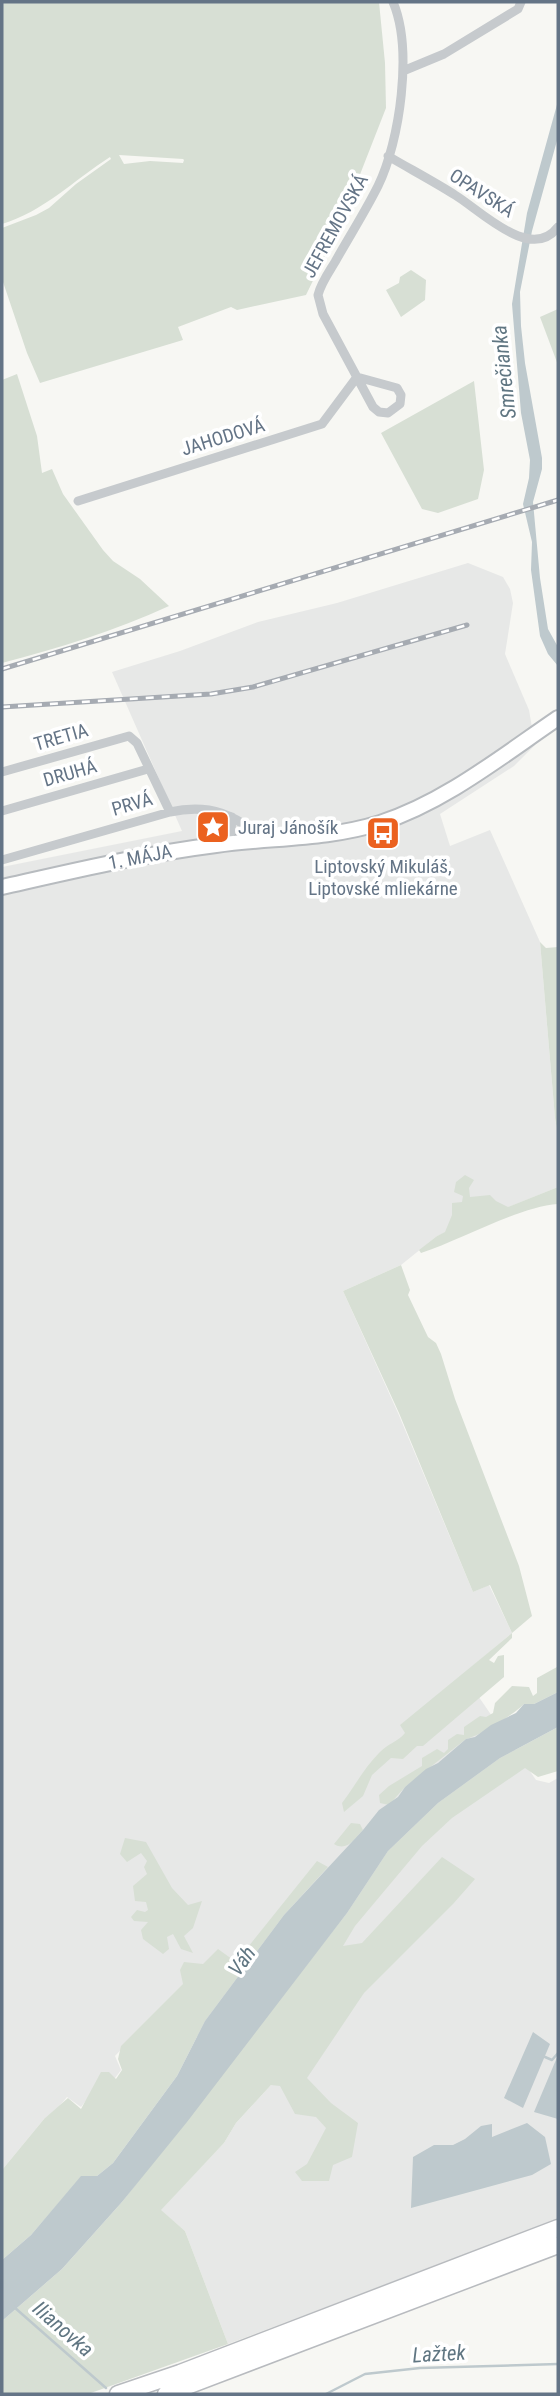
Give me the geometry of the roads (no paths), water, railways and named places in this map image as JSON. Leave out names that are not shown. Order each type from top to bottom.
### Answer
[{"type":"highway","points":[[125,2392],[558,2228]]},
{"type":"highway","points":[[166,2394],[558,2245]]},
{"type":"main road","name":"1. MÁJA","points":[[2,887],[144,855],[222,844],[330,834],[379,823],[404,814],[453,788],[552,722]]},
{"type":"street","name":"JEFREMOVSKÁ","points":[[357,377],[397,388],[401,395],[400,404],[388,413],[376,410],[357,377],[323,314],[318,295],[378,186],[388,156],[400,107],[403,71],[400,27],[393,2]]},
{"type":"street","points":[[403,71],[455,47],[518,9],[521,2]]},
{"type":"street","name":"OPAVSKÁ","points":[[388,156],[457,196],[510,233],[541,239],[558,227]]},
{"type":"street","name":"JAHODOVÁ","points":[[78,501],[322,424],[357,377]]},
{"type":"street","name":"TRETIA","points":[[2,772],[130,736],[137,743],[148,769]]},
{"type":"street","points":[[148,769],[170,812]]},
{"type":"street","name":"DRUHÁ","points":[[2,811],[148,769]]},
{"type":"street","name":"PRVÁ","points":[[2,860],[170,812],[198,807],[232,817],[267,841]]},
{"type":"street","points":[[222,844],[231,832],[232,817]]},
{"type":"waterway","points":[[545,2057],[552,2060],[558,2053]]},
{"type":"waterway","name":"Ilianovka","points":[[14,2307],[106,2388]]},
{"type":"waterway","name":"Lažtek","points":[[326,2394],[365,2374],[420,2368],[558,2364]]},
{"type":"railway","points":[[2,669],[558,500]]},
{"type":"railway","points":[[2,707],[211,694],[253,687],[467,625]]},
{"type":"place","name":"Juraj Jánošík","points":[[213,827]]},
{"type":"place","name":"Liptovský Mikuláš, Liptovské mliekárne","points":[[383,833]]},
{"type":"water label","name":"Smrečianka","points":[[504,372]]},
{"type":"water label","name":"Váh","points":[[242,1961]]}]
